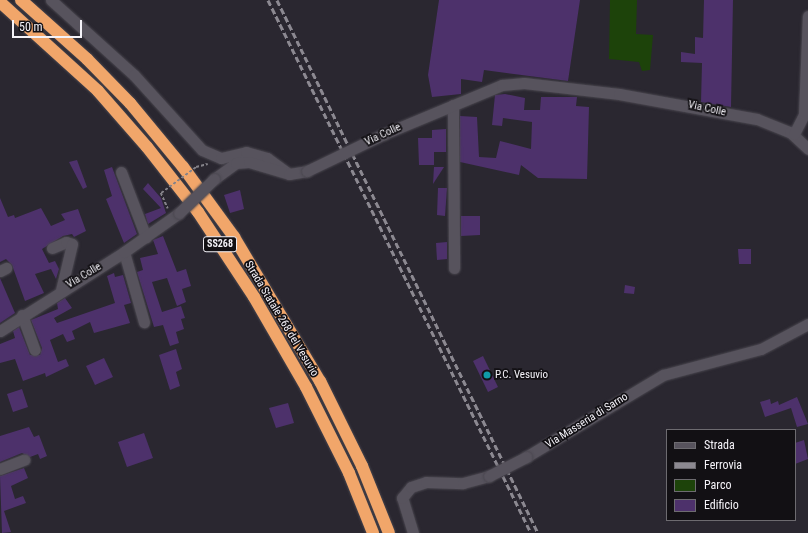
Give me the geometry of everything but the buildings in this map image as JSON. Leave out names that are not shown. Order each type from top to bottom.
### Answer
[{"type":"highway","name":"Strada Statale 268 del Vesuvio","points":[[21,0],[87,58],[130,103],[183,167],[230,231],[320,381],[362,466],[389,533]]},
{"type":"highway","name":"Strada Statale 268 del Vesuvio","points":[[0,2],[98,91],[157,159],[202,218],[254,297],[306,387],[349,473],[373,533]]},
{"type":"street","points":[[51,0],[134,75],[202,150],[221,158],[246,152],[267,158],[289,174]]},
{"type":"street","points":[[794,134],[804,114],[808,16]]},
{"type":"street","name":"Via Colle","points":[[0,331],[22,315],[146,237],[175,215],[214,179],[236,163],[249,162],[289,174],[307,171],[384,134],[453,104],[502,85],[524,82],[683,104],[757,119],[794,134],[808,149]]},
{"type":"street","points":[[453,104],[454,268]]},
{"type":"street","points":[[121,172],[146,237]]},
{"type":"street","points":[[52,248],[66,242],[72,244],[61,290]]},
{"type":"street","points":[[124,252],[144,322]]},
{"type":"street","points":[[22,315],[35,350]]},
{"type":"street","name":"Via Masseria di Sarno","points":[[413,533],[402,505],[402,498],[411,487],[426,482],[464,483],[489,476],[526,457],[664,375],[761,349],[808,324]]},
{"type":"street","points":[[0,469],[24,460]]},
{"type":"path","points":[[175,215],[161,193],[196,168]]},
{"type":"green space","points":[[610,0],[637,0],[636,34],[653,35],[650,70],[642,71],[639,62],[609,59]]},
{"type":"railway","points":[[268,0],[531,533]]},
{"type":"railway","points":[[277,0],[538,533]]},
{"type":"place","name":"P.C. Vesuvio","points":[[487,375]]}]
